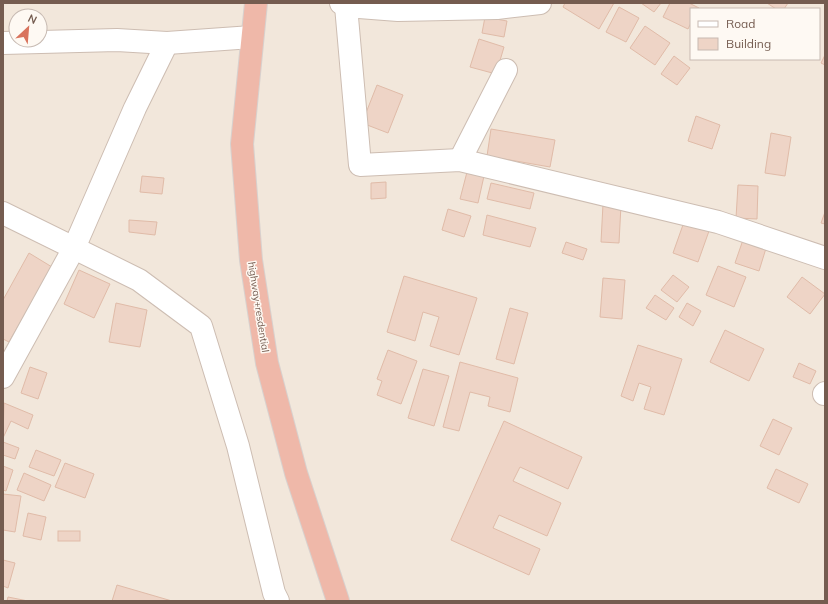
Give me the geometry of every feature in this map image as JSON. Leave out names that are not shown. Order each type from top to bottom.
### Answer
[{"type":"highway","name":"highway+resdential","points":[[256,3],[242,144],[251,260],[267,363],[296,473],[338,601]]},
{"type":"street","points":[[540,3],[497,8],[398,10],[343,5],[360,165],[460,160],[718,222],[825,258]]},
{"type":"street","points":[[3,43],[117,40],[167,43],[252,37]]},
{"type":"street","points":[[3,377],[74,248],[135,108],[167,43]]},
{"type":"street","points":[[460,160],[506,70]]},
{"type":"street","points":[[3,214],[139,280],[201,326],[238,446],[274,593],[278,601]]},
{"type":"shaded area","points":[[3,3],[825,3],[825,601],[3,601]]},
{"type":"building","points":[[565,3],[614,3],[599,29],[563,7]]},
{"type":"building","points":[[641,3],[661,3],[654,12]]},
{"type":"building","points":[[670,3],[689,3],[699,8],[690,8],[690,25],[688,29],[663,17]]},
{"type":"building","points":[[767,3],[788,3],[785,8],[774,8]]},
{"type":"building","points":[[619,7],[639,18],[626,42],[606,32]]},
{"type":"building","points":[[485,17],[507,21],[504,37],[482,33]]},
{"type":"building","points":[[645,26],[670,43],[655,65],[630,48]]},
{"type":"building","points":[[479,39],[504,47],[496,74],[470,67]]},
{"type":"building","points":[[825,55],[825,65],[821,63]]},
{"type":"building","points":[[674,56],[690,68],[677,85],[661,74]]},
{"type":"building","points":[[377,85],[403,95],[388,133],[362,123]]},
{"type":"building","points":[[696,116],[720,125],[712,149],[688,141]]},
{"type":"building","points":[[491,129],[555,140],[550,167],[487,156]]},
{"type":"building","points":[[771,133],[791,137],[785,176],[765,173]]},
{"type":"building","points":[[467,172],[484,176],[478,203],[460,199]]},
{"type":"building","points":[[142,176],[164,178],[162,194],[140,192]]},
{"type":"building","points":[[386,182],[386,198],[371,199],[371,183]]},
{"type":"building","points":[[491,183],[534,193],[530,209],[487,199]]},
{"type":"building","points":[[738,185],[758,186],[757,219],[736,218]]},
{"type":"building","points":[[603,204],[621,205],[619,243],[601,242]]},
{"type":"building","points":[[448,209],[471,216],[464,237],[442,230]]},
{"type":"building","points":[[825,212],[825,224],[821,223]]},
{"type":"building","points":[[487,215],[536,228],[530,247],[483,235]]},
{"type":"building","points":[[129,220],[157,222],[155,235],[129,232]]},
{"type":"building","points":[[684,222],[709,231],[698,262],[673,253]]},
{"type":"building","points":[[744,237],[767,245],[759,271],[735,263]]},
{"type":"building","points":[[566,242],[587,249],[583,260],[562,253]]},
{"type":"building","points":[[29,253],[52,267],[9,342],[3,339],[3,300]]},
{"type":"building","points":[[718,266],[746,277],[734,307],[706,295]]},
{"type":"building","points":[[79,270],[110,284],[94,318],[64,304]]},
{"type":"building","points":[[673,275],[689,287],[677,302],[661,290]]},
{"type":"building","points":[[404,276],[477,298],[459,355],[430,346],[439,317],[423,312],[415,341],[387,332]]},
{"type":"building","points":[[802,277],[825,294],[810,314],[787,297]]},
{"type":"building","points":[[603,278],[625,280],[622,319],[600,317]]},
{"type":"building","points":[[655,295],[674,308],[666,320],[646,308]]},
{"type":"building","points":[[116,303],[147,310],[140,347],[109,342]]},
{"type":"building","points":[[687,303],[701,311],[693,326],[679,317]]},
{"type":"building","points":[[510,308],[528,313],[514,364],[496,359]]},
{"type":"building","points":[[725,330],[764,349],[749,381],[710,362]]},
{"type":"building","points":[[638,345],[682,359],[664,415],[644,409],[651,387],[639,383],[633,401],[621,396]]},
{"type":"building","points":[[388,350],[417,361],[401,404],[377,395],[382,381],[377,379]]},
{"type":"building","points":[[460,362],[518,378],[510,412],[488,406],[490,397],[470,392],[459,431],[443,427]]},
{"type":"building","points":[[799,363],[816,371],[810,384],[793,377]]},
{"type":"building","points":[[30,367],[47,373],[38,399],[21,393]]},
{"type":"building","points":[[423,369],[449,376],[434,426],[408,418]]},
{"type":"building","points":[[4,403],[33,415],[28,429],[11,421],[3,438]]},
{"type":"building","points":[[773,419],[792,428],[779,455],[760,446]]},
{"type":"building","points":[[504,421],[582,457],[568,489],[520,467],[513,481],[561,503],[547,536],[499,515],[493,528],[540,549],[529,575],[451,540]]},
{"type":"building","points":[[3,442],[19,448],[15,459],[3,455]]},
{"type":"building","points":[[36,450],[61,460],[54,476],[29,467]]},
{"type":"building","points":[[65,463],[94,474],[85,498],[55,487]]},
{"type":"building","points":[[3,466],[13,470],[6,491],[3,490]]},
{"type":"building","points":[[776,469],[808,484],[799,503],[767,488]]},
{"type":"building","points":[[24,473],[51,485],[44,501],[17,490]]},
{"type":"building","points":[[3,494],[21,496],[15,532],[3,530]]},
{"type":"building","points":[[28,513],[46,517],[41,540],[23,536]]},
{"type":"building","points":[[58,531],[80,531],[80,541],[58,541]]},
{"type":"building","points":[[3,560],[15,563],[8,588],[3,586]]},
{"type":"building","points":[[117,585],[172,601],[112,601]]},
{"type":"building","points":[[8,597],[28,601],[7,601]]}]
